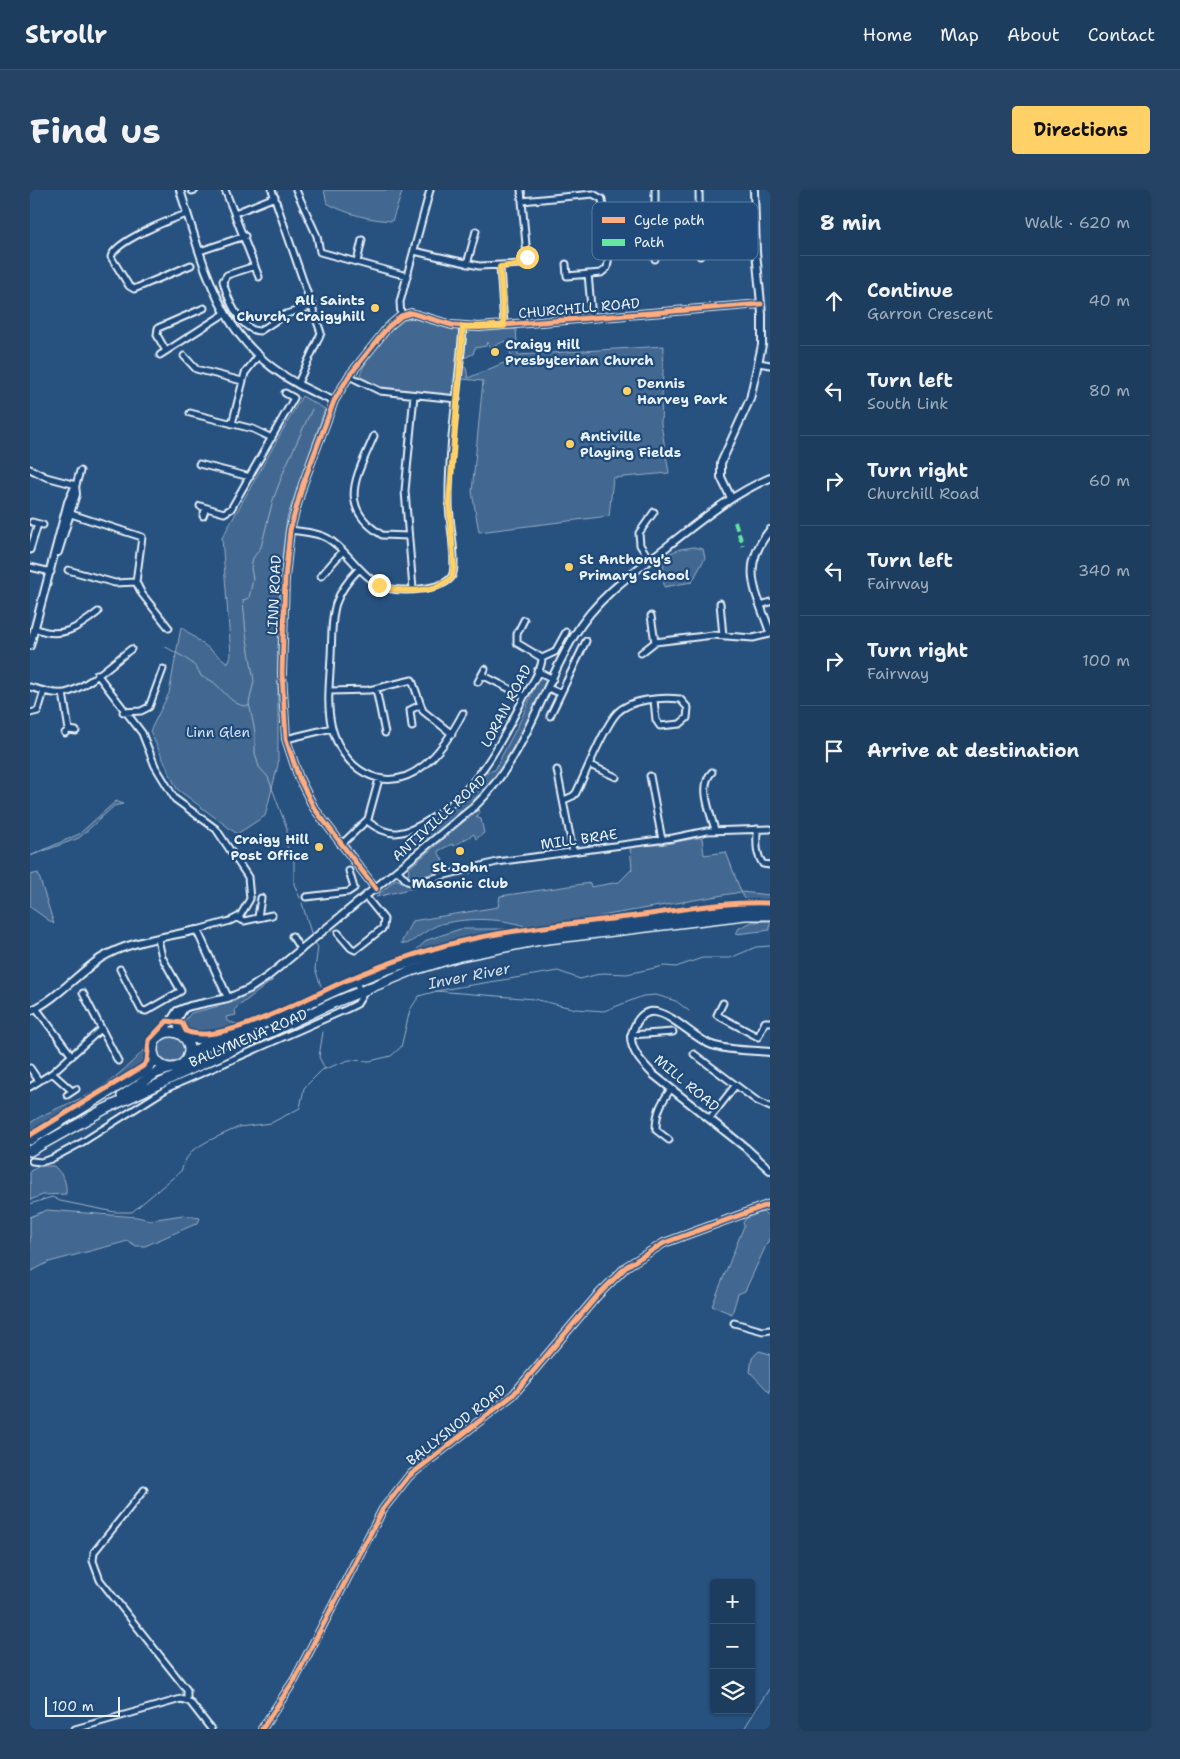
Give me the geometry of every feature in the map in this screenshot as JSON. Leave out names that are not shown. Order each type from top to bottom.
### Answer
[{"type":"highway","name":"BALLYMENA ROAD","points":[[182,1036],[202,1038],[249,1027],[356,982],[423,958],[509,938],[740,908],[770,908]]},
{"type":"highway","name":"BALLYMENA ROAD","points":[[30,1151],[65,1129],[164,1086],[297,1020],[361,991],[435,963],[502,947],[745,915],[770,915]]},
{"type":"highway","points":[[65,1129],[156,1073],[182,1065],[188,1055],[201,1047],[248,1038],[297,1020]]},
{"type":"highway","points":[[30,1140],[148,1068],[154,1055],[154,1043],[162,1035],[168,1032],[182,1036],[188,1046],[188,1055]]},
{"type":"highway","points":[[154,1055],[160,1064],[171,1068]]},
{"type":"street","points":[[180,190],[212,289],[224,314],[239,336],[259,355],[298,383],[334,401]]},
{"type":"street","points":[[225,190],[245,236],[259,277]]},
{"type":"street","points":[[272,190],[313,306],[321,335],[298,383]]},
{"type":"street","points":[[296,190],[317,237],[320,253],[407,276]]},
{"type":"street","points":[[401,316],[400,302],[430,190]]},
{"type":"street","points":[[414,251],[467,264],[500,267],[520,265],[526,259],[521,190]]},
{"type":"street","points":[[601,197],[605,192]]},
{"type":"street","points":[[522,201],[581,193],[594,194],[601,197],[604,202]]},
{"type":"street","points":[[235,213],[274,197]]},
{"type":"street","points":[[187,214],[152,226],[115,250],[111,257],[129,286],[136,289],[191,265]]},
{"type":"street","points":[[467,264],[476,231]]},
{"type":"street","points":[[200,251],[245,236]]},
{"type":"street","points":[[357,262],[362,240]]},
{"type":"street","points":[[566,264],[567,276],[588,274],[603,272],[608,266],[608,260]]},
{"type":"street","points":[[730,498],[720,472],[721,463],[750,400],[759,363],[762,335],[757,260]]},
{"type":"street","points":[[256,266],[226,276],[223,280],[236,312],[251,328],[260,331],[286,314],[313,306]]},
{"type":"street","points":[[500,267],[504,326]]},
{"type":"street","points":[[588,274],[592,318]]},
{"type":"street","name":"CHURCHILL ROAD","points":[[401,316],[416,314],[463,327],[504,326],[761,304]]},
{"type":"street","points":[[166,351],[157,335],[159,328],[202,309],[202,316]]},
{"type":"street","points":[[160,355],[224,314]]},
{"type":"street","name":"LINN ROAD","points":[[376,888],[340,845],[307,795],[286,739],[282,710],[285,578],[290,530],[303,484],[334,401],[349,376],[388,327],[401,316]]},
{"type":"street","points":[[290,530],[324,537],[359,569],[383,586],[395,590],[443,584],[450,579],[454,572],[449,502],[463,327]]},
{"type":"street","points":[[232,424],[245,373],[259,355]]},
{"type":"street","points":[[184,356],[196,369],[242,382]]},
{"type":"street","points":[[759,363],[770,365]]},
{"type":"street","points":[[349,376],[380,391],[457,399]]},
{"type":"street","points":[[204,516],[203,507],[228,512],[250,478],[294,398],[285,393]]},
{"type":"street","points":[[413,589],[405,491],[414,395]]},
{"type":"street","points":[[190,413],[256,430],[272,438]]},
{"type":"street","points":[[374,436],[355,481],[354,504],[359,514],[382,536],[408,536]]},
{"type":"street","points":[[199,464],[250,478]]},
{"type":"street","points":[[30,469],[45,479],[75,486]]},
{"type":"street","points":[[30,646],[50,572],[62,543],[68,513],[76,494],[75,486],[80,471]]},
{"type":"street","name":"ANTIVILLE ROAD","points":[[162,1035],[174,1014],[186,1008],[228,998],[257,984],[398,871],[475,806],[494,787],[516,754],[574,636],[593,610],[611,591],[730,498],[769,481]]},
{"type":"street","points":[[724,485],[743,492]]},
{"type":"street","points":[[650,560],[640,545],[639,532],[654,512]]},
{"type":"street","points":[[68,513],[142,537],[136,582],[142,594],[169,628]]},
{"type":"street","points":[[30,550],[38,524]]},
{"type":"street","points":[[641,654],[655,642],[723,636],[753,638],[770,633],[753,581],[752,567],[755,550],[770,530]]},
{"type":"street","points":[[321,576],[342,552]]},
{"type":"street","points":[[30,567],[50,572]]},
{"type":"street","points":[[359,569],[344,584],[336,600],[330,713],[332,728],[341,748],[353,764],[379,779],[397,779],[415,772],[431,759],[452,734],[463,714]]},
{"type":"street","points":[[68,570],[115,582],[136,582]]},
{"type":"street","points":[[720,602],[723,636]]},
{"type":"street","points":[[761,605],[770,602]]},
{"type":"street","points":[[35,628],[55,634],[66,633],[96,613],[98,620]]},
{"type":"street","points":[[651,616],[655,642]]},
{"type":"street","points":[[524,620],[517,634],[518,644],[542,658],[555,652],[566,632]]},
{"type":"street","points":[[550,716],[586,641]]},
{"type":"street","points":[[30,686],[44,691],[63,693],[76,688],[132,648]]},
{"type":"street","name":"LORAN ROAD","points":[[367,821],[384,832],[402,833],[424,824],[450,806],[470,787],[503,740],[542,658]]},
{"type":"street","points":[[123,712],[141,711],[149,707],[163,669]]},
{"type":"street","points":[[537,671],[553,678]]},
{"type":"street","points":[[478,682],[484,672],[524,696]]},
{"type":"street","points":[[72,1056],[33,1009],[109,954],[237,918],[249,903],[251,888],[248,876],[216,829],[175,799],[155,766],[142,733],[123,712],[97,674]]},
{"type":"street","points":[[330,691],[376,689],[412,680],[420,705],[426,714],[452,734]]},
{"type":"street","points":[[548,688],[560,692]]},
{"type":"street","points":[[376,689],[385,732]]},
{"type":"street","points":[[30,713],[38,711],[44,691]]},
{"type":"street","points":[[63,693],[67,731],[76,731]]},
{"type":"street","points":[[564,800],[574,796],[618,712],[633,703],[654,700],[674,698],[682,700],[688,708],[688,718],[680,724],[660,726],[656,720],[654,700]]},
{"type":"street","points":[[412,727],[410,710],[420,705]]},
{"type":"street","points":[[286,739],[332,728]]},
{"type":"street","points":[[590,765],[616,777]]},
{"type":"street","points":[[557,770],[573,851]]},
{"type":"street","points":[[712,772],[707,779],[706,790],[715,830]]},
{"type":"street","points":[[650,776],[662,840]]},
{"type":"street","points":[[340,845],[367,821],[379,779]]},
{"type":"street","points":[[757,829],[756,847],[759,858],[763,864],[770,865]]},
{"type":"street","name":"MILL BRAE","points":[[398,871],[407,881],[414,883],[483,864],[662,840],[715,830],[770,829]]},
{"type":"street","points":[[306,897],[348,892],[354,888],[353,877],[349,871]]},
{"type":"street","points":[[353,877],[362,871]]},
{"type":"street","points":[[338,933],[351,948],[356,950],[383,928],[384,919],[366,897]]},
{"type":"street","points":[[258,918],[261,898]]},
{"type":"street","points":[[237,918],[244,921],[272,915]]},
{"type":"street","points":[[198,930],[228,998]]},
{"type":"street","points":[[292,936],[301,950]]},
{"type":"street","points":[[120,969],[141,1010],[146,1011],[181,991],[162,957],[158,939]]},
{"type":"street","points":[[356,982],[361,991]]},
{"type":"street","name":"BALLYMENA ROAD","points":[[32,1161],[40,1162],[50,1159],[81,1143],[164,1086],[347,1010],[361,1000],[361,991]]},
{"type":"street","points":[[83,993],[117,1059],[109,1059]]},
{"type":"street","points":[[334,1003],[339,1013]]},
{"type":"street","points":[[723,1003],[716,1014],[758,1037],[765,1022],[770,1022]]},
{"type":"street","points":[[182,1036],[178,1020],[186,1008]]},
{"type":"street","points":[[631,1035],[642,1018],[651,1013],[661,1012],[671,1017],[698,1038],[714,1046],[770,1052]]},
{"type":"street","points":[[30,1087],[52,1073],[101,1029]]},
{"type":"street","points":[[631,1035],[673,1032]]},
{"type":"street","name":"MILL ROAD","points":[[631,1035],[632,1046],[642,1062],[671,1089],[710,1118],[770,1170]]},
{"type":"street","points":[[694,1054],[762,1105],[770,1107]]},
{"type":"street","points":[[30,1068],[40,1082]]},
{"type":"street","points":[[52,1073],[71,1091]]},
{"type":"street","points":[[710,1118],[735,1086]]},
{"type":"street","points":[[669,1140],[656,1130],[656,1122],[659,1106],[671,1089]]},
{"type":"street","name":"BALLYSNOD ROAD","points":[[262,1729],[293,1683],[383,1508],[409,1476],[509,1399],[597,1296],[627,1266],[664,1243],[770,1204]]},
{"type":"street","points":[[734,1323],[763,1332],[770,1330]]},
{"type":"street","points":[[144,1490],[96,1550],[93,1561],[100,1580],[187,1690],[187,1700],[211,1729]]},
{"type":"street","points":[[75,1729],[178,1700],[187,1700]]},
{"type":"green space","points":[[324,190],[403,190],[392,221],[359,216],[334,207],[327,203]]},
{"type":"green space","points":[[412,318],[458,330],[459,338],[453,395],[450,397],[415,394],[381,388],[359,379],[368,358],[392,327],[399,322]]},
{"type":"green space","name":"Antiville Playing Fields","points":[[516,329],[518,355],[664,346],[661,424],[669,473],[613,478],[609,516],[479,532],[472,492],[483,381],[462,379],[463,366],[466,368],[468,378],[513,359],[505,341],[490,348],[487,342],[486,346],[475,348],[473,354],[464,358],[467,335],[471,331]]},
{"type":"green space","name":"Linn Glen","points":[[302,396],[325,409],[287,518],[282,557],[278,650],[278,765],[265,816],[237,834],[177,789],[150,731],[169,693],[181,627],[228,663],[231,655],[222,538]]},
{"type":"green space","points":[[694,547],[703,549],[705,558],[692,582],[664,587],[663,556],[680,549]]},
{"type":"green space","points":[[544,676],[548,682],[516,750],[495,781],[422,845],[414,844],[411,836],[429,825],[466,794],[484,772],[495,770],[522,717],[537,679]]},
{"type":"green space","points":[[116,801],[123,804],[114,806],[79,838],[30,856],[79,834]]},
{"type":"green space","points":[[479,809],[480,813],[476,817],[481,819],[484,833],[476,839],[474,834],[454,846],[452,844],[438,851],[447,869],[414,879],[408,876],[409,868]]},
{"type":"green space","points":[[702,838],[704,855],[726,852],[741,892],[531,928],[498,920],[464,920],[441,924],[407,944],[401,943],[412,921],[498,907],[500,896],[590,883],[591,887],[619,882],[632,869],[630,847],[666,844]]},
{"type":"green space","points":[[38,873],[54,924],[30,907],[30,875]]},
{"type":"green space","points":[[396,879],[413,888],[376,897]]},
{"type":"green space","points":[[741,892],[770,895],[770,903],[745,901]]},
{"type":"green space","points":[[770,921],[770,930],[736,934],[739,928],[752,922]]},
{"type":"green space","points":[[460,929],[509,929],[413,953],[427,940]]},
{"type":"green space","points":[[273,980],[235,1009],[236,1015],[226,1017],[227,1021],[240,1025],[210,1031],[191,1031],[184,1022],[191,1013],[231,1003]]},
{"type":"green space","points":[[171,1036],[180,1040],[184,1049],[180,1058],[171,1062],[162,1058],[158,1049],[162,1040]]},
{"type":"green space","points":[[145,1049],[146,1059],[140,1067],[30,1132],[30,1123],[45,1114],[98,1090],[119,1074]]},
{"type":"green space","points":[[40,1166],[54,1166],[57,1169],[65,1182],[66,1194],[43,1195],[30,1200],[30,1171]]},
{"type":"green space","points":[[47,1210],[137,1217],[150,1220],[183,1215],[200,1218],[198,1223],[145,1246],[136,1246],[128,1241],[49,1262],[30,1272],[30,1217]]},
{"type":"green space","points":[[762,1212],[770,1216],[770,1237],[745,1291],[738,1294],[732,1314],[712,1306],[744,1226],[743,1222],[748,1217]]},
{"type":"green space","points":[[759,1351],[770,1354],[770,1393],[750,1372],[752,1358]]},
{"type":"waterway","points":[[300,898],[294,884],[294,861],[287,847],[287,829],[268,777],[259,767],[255,753],[255,732],[249,703],[254,681],[243,600],[249,598],[253,579],[251,568],[253,558],[261,547],[273,500],[285,468],[312,409]]},
{"type":"waterway","points":[[164,646],[191,662],[201,676],[212,681],[233,701],[243,706],[249,706]]},
{"type":"waterway","points":[[302,903],[312,936]]},
{"type":"waterway","points":[[315,943],[318,947],[315,969],[321,986]]},
{"type":"waterway","name":"Inver River","points":[[30,1204],[52,1197],[60,1201],[115,1212],[132,1212],[181,1171],[186,1159],[193,1150],[239,1127],[271,1123],[300,1108],[304,1088],[322,1070],[349,1060],[370,1061],[391,1056],[401,1047],[410,1010],[419,996],[441,990],[558,971],[580,979],[603,973],[627,974],[664,966],[676,967],[702,958],[730,958],[756,947],[770,946]]},
{"type":"waterway","points":[[436,991],[534,999],[576,1009],[604,1011],[643,996],[656,995],[676,1001],[689,1011]]},
{"type":"waterway","points":[[323,1032],[319,1057],[325,1069]]},
{"type":"waterway","points":[[744,1729],[769,1689]]},
{"type":"marked path","points":[[735,522],[743,546]]},
{"type":"cycle path","points":[[376,889],[314,808],[299,778],[286,739],[282,673],[285,578],[290,530],[303,484],[334,401],[349,376],[388,327],[401,316],[411,313],[452,325],[479,327],[761,304]]},
{"type":"cycle path","points":[[30,1135],[143,1066],[147,1061],[149,1040],[167,1021],[182,1023],[186,1031],[201,1034],[220,1032],[265,1017],[378,967],[429,950],[481,937],[698,907],[770,903]]},
{"type":"cycle path","points":[[262,1729],[295,1679],[383,1509],[409,1476],[513,1395],[597,1296],[627,1266],[664,1243],[770,1204]]},
{"type":"place","name":"All Saints Church, Craigyhill","points":[[375,308]]},
{"type":"place","name":"Craigy Hill Presbyterian Church","points":[[495,352]]},
{"type":"place","name":"Dennis Harvey Park","points":[[627,391]]},
{"type":"place","name":"Antiville Playing Fields","points":[[570,444]]},
{"type":"place","name":"St Anthony's Primary School","points":[[569,567]]},
{"type":"place","name":"Craigy Hill Post Office","points":[[319,847]]},
{"type":"place","name":"St John Masonic Club","points":[[460,851]]},
{"type":"route","points":[[379,585],[395,590],[413,589],[439,586],[446,583],[452,577],[454,566],[449,497],[463,327],[504,326],[500,267],[522,264],[527,257]]}]
